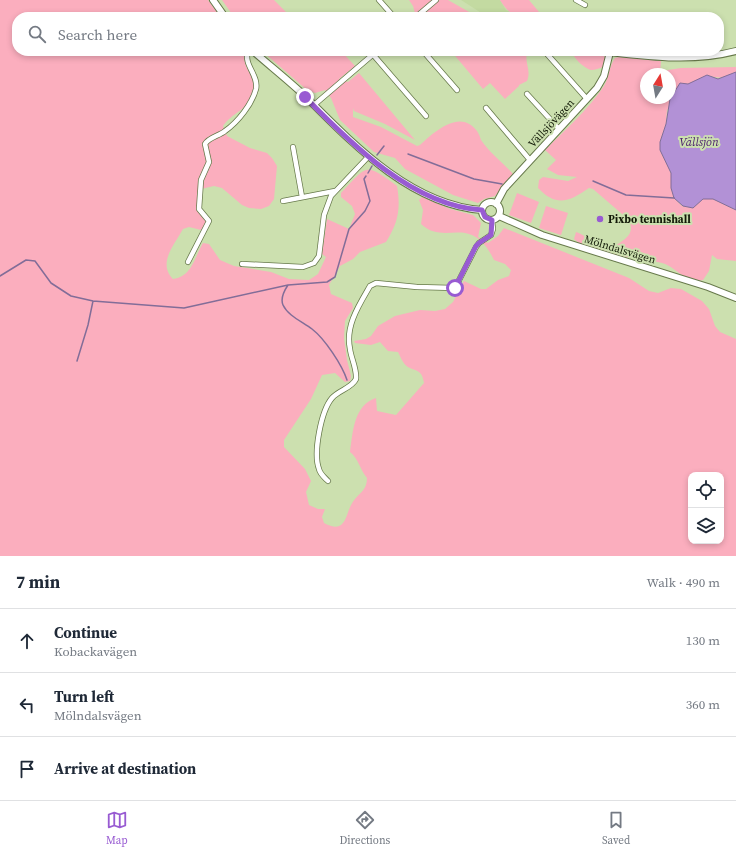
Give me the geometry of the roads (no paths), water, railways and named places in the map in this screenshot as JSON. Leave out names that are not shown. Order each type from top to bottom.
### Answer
[{"type":"street","points":[[213,0],[221,12]]},
{"type":"street","points":[[379,0],[390,12]]},
{"type":"street","points":[[422,12],[436,0]]},
{"type":"street","points":[[576,0],[585,5]]},
{"type":"street","points":[[724,54],[736,51]]},
{"type":"street","points":[[188,262],[209,221],[199,209],[201,180],[209,162],[205,144],[208,140],[227,130],[236,121],[248,105],[255,91],[256,81],[248,65],[246,56]]},
{"type":"street","points":[[259,56],[368,157],[410,185],[442,201],[460,207],[482,210]]},
{"type":"street","points":[[314,106],[369,56]]},
{"type":"street","points":[[376,56],[426,116]]},
{"type":"street","points":[[427,56],[457,90]]},
{"type":"street","points":[[549,56],[587,99]]},
{"type":"street","name":"Vällsjövägen","points":[[496,204],[504,188],[601,82],[609,56]]},
{"type":"street","points":[[655,56],[689,59],[712,56]]},
{"type":"street","points":[[527,94],[559,129]]},
{"type":"street","points":[[486,108],[530,160]]},
{"type":"street","points":[[293,147],[302,197]]},
{"type":"street","points":[[242,264],[304,267],[314,263],[320,250],[324,215],[335,191],[368,157]]},
{"type":"street","points":[[283,201],[335,191]]},
{"type":"street","points":[[482,210],[488,203],[496,204],[500,209],[499,216],[492,220]]},
{"type":"street","points":[[482,210],[485,217],[492,220]]},
{"type":"street","name":"Mölndalsvägen","points":[[499,216],[542,235],[736,298]]},
{"type":"street","points":[[328,481],[322,475],[318,467],[319,435],[326,411],[332,398],[352,384],[356,379],[350,349],[349,333],[353,319],[370,286],[376,283],[417,287],[455,288],[476,246],[491,235],[492,220]]},
{"type":"water","name":"Vällsjön","points":[[736,72],[736,210],[713,199],[703,199],[693,208],[683,206],[674,198],[671,188],[671,173],[660,150],[660,142],[666,124],[669,104],[676,104],[676,89],[680,83],[688,84],[707,75],[718,79]]},
{"type":"waterway","points":[[377,155],[384,146]]},
{"type":"waterway","points":[[408,154],[474,179],[502,184]]},
{"type":"waterway","points":[[368,173],[372,166]]},
{"type":"waterway","points":[[0,276],[26,260],[35,261],[51,283],[71,296],[93,301],[184,308],[288,285],[327,282],[335,277],[349,229],[365,211],[370,201],[364,179],[366,176]]},
{"type":"waterway","points":[[593,181],[626,195],[674,198]]},
{"type":"waterway","points":[[288,285],[282,297],[282,302],[285,309],[292,316],[317,333],[337,360],[347,380]]},
{"type":"waterway","points":[[77,361],[88,325],[93,301]]},
{"type":"place","name":"Pixbo tennishall","points":[[600,219]]}]
